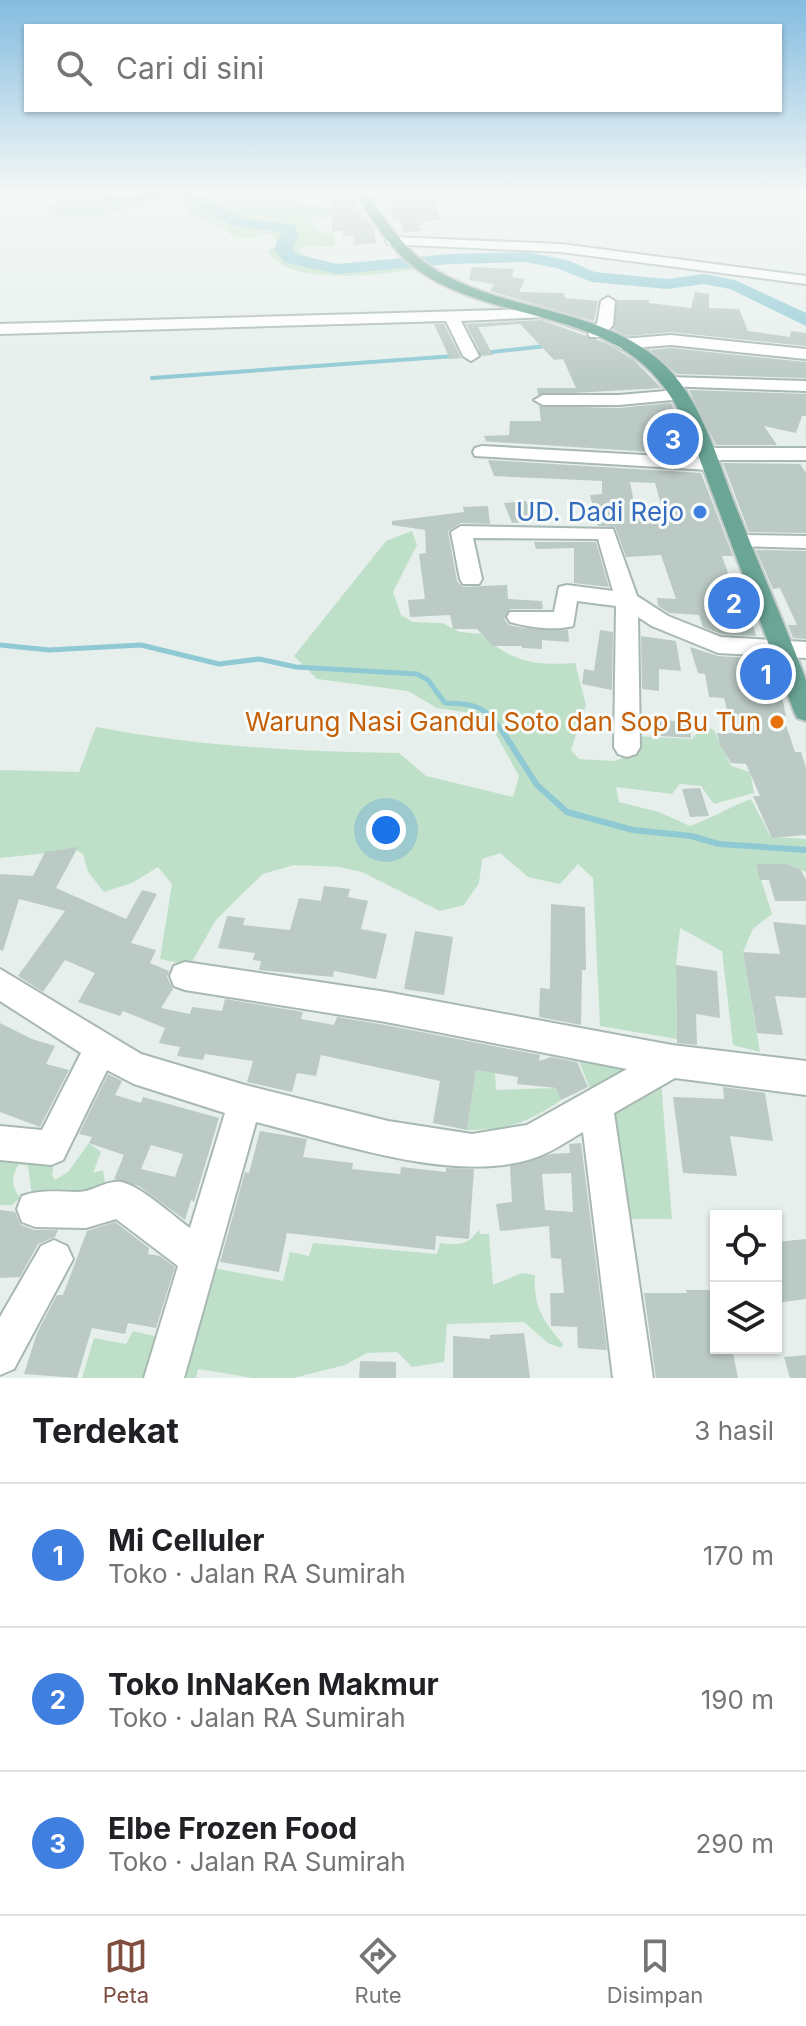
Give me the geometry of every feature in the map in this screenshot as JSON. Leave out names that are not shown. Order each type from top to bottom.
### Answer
[{"type":"main road","points":[[410,256],[446,282],[596,334],[652,363],[673,389],[707,459],[741,541],[795,650],[806,712]]},
{"type":"street","points":[[625,256],[806,280]]},
{"type":"street","points":[[596,334],[605,325],[608,301]]},
{"type":"street","points":[[0,329],[540,314]]},
{"type":"street","points":[[452,317],[471,356]]},
{"type":"street","points":[[618,343],[671,340],[806,354]]},
{"type":"street","points":[[543,400],[619,400],[673,389],[806,386]]},
{"type":"street","points":[[482,452],[707,459],[806,454]]},
{"type":"street","points":[[471,579],[461,532],[602,532],[609,536],[627,600],[627,747]]},
{"type":"street","points":[[741,541],[806,542]]},
{"type":"street","points":[[518,617],[565,621],[567,592],[627,600],[669,626],[718,645],[795,650]]},
{"type":"street","points":[[185,976],[386,1007],[672,1061],[806,1078]]},
{"type":"street","points":[[0,984],[134,1068],[245,1102],[388,1138],[472,1151],[532,1142],[672,1061]]},
{"type":"street","points":[[0,1143],[51,1148],[101,1047]]},
{"type":"street","points":[[164,1378],[245,1102]]},
{"type":"street","points":[[596,1103],[633,1378]]},
{"type":"street","points":[[35,1209],[86,1210],[100,1203],[121,1200],[199,1258]]},
{"type":"street","points":[[0,1355],[54,1259]]},
{"type":"green space","points":[[272,256],[309,256],[336,265],[404,257],[418,269],[336,276],[294,270]]},
{"type":"green space","points":[[412,531],[417,545],[393,592],[401,615],[413,622],[442,623],[460,632],[482,634],[503,651],[525,660],[549,664],[575,663],[586,705],[571,750],[579,759],[614,761],[628,756],[636,736],[692,739],[703,726],[714,730],[731,766],[750,772],[754,793],[714,804],[701,786],[680,784],[672,794],[616,787],[619,802],[659,812],[690,826],[751,799],[771,837],[806,839],[806,872],[787,864],[756,864],[772,914],[753,929],[743,952],[760,1052],[733,1045],[722,951],[680,928],[676,965],[677,1039],[600,1026],[593,878],[578,864],[560,884],[528,877],[500,853],[482,859],[479,883],[464,905],[440,911],[362,872],[339,867],[294,865],[263,874],[241,895],[216,920],[190,965],[160,959],[172,884],[158,867],[132,883],[104,892],[88,872],[83,854],[76,850],[0,858],[0,770],[79,772],[96,727],[247,747],[399,753],[426,776],[513,797],[519,776],[494,731],[471,713],[437,708],[408,691],[317,679],[294,656],[386,541]]},
{"type":"green space","points":[[571,1042],[660,1068],[672,1219],[610,1219],[596,1103]]},
{"type":"green space","points":[[476,1070],[495,1073],[496,1090],[556,1088],[561,1100],[517,1124],[467,1130]]},
{"type":"green space","points":[[89,1143],[101,1152],[93,1173],[103,1170],[106,1188],[102,1196],[32,1195],[28,1166],[19,1164],[13,1181],[20,1198],[12,1205],[0,1205],[0,1150],[58,1148],[52,1174],[55,1180],[68,1172]]},
{"type":"green space","points":[[479,1229],[480,1234],[489,1234],[493,1285],[522,1273],[535,1275],[538,1304],[550,1328],[563,1344],[561,1348],[548,1343],[524,1322],[447,1324],[444,1362],[412,1367],[397,1352],[367,1353],[345,1365],[293,1378],[253,1378],[198,1369],[196,1378],[82,1378],[94,1338],[126,1344],[133,1331],[159,1337],[202,1266],[283,1281],[290,1252],[309,1256],[313,1243],[437,1254],[440,1243],[462,1243],[471,1239]]},
{"type":"building","points":[[472,267],[514,269],[512,277],[525,279],[519,292],[564,293],[565,298],[598,301],[594,321],[490,291],[494,284],[469,280]]},
{"type":"building","points":[[695,292],[709,294],[709,308],[739,309],[748,331],[790,337],[791,331],[806,333],[806,346],[671,332],[627,336],[613,329],[617,300],[649,300],[649,303],[691,308]]},
{"type":"building","points":[[541,320],[606,343],[634,360],[661,388],[538,395],[537,388],[576,388],[563,359],[554,360],[520,324],[478,327],[493,355],[482,356],[466,324]]},
{"type":"building","points":[[434,324],[444,324],[461,358],[450,359]]},
{"type":"building","points":[[671,348],[806,362],[806,378],[677,374],[650,350]]},
{"type":"building","points":[[689,390],[806,394],[806,416],[802,416],[796,433],[764,426],[777,445],[716,445]]},
{"type":"building","points":[[671,403],[685,432],[677,432],[683,454],[480,441],[486,441],[484,436],[509,435],[510,421],[541,421],[539,406],[619,408]]},
{"type":"building","points":[[488,460],[701,473],[733,556],[722,556],[745,620],[752,621],[756,636],[722,634],[703,627],[699,615],[669,613],[658,606],[657,598],[676,599],[661,555],[626,557],[615,527],[598,526],[590,495],[602,494],[602,481],[494,476]],"holes":[[[630,482],[655,483],[663,512],[636,513]]]},
{"type":"building","points":[[723,463],[800,464],[806,473],[806,533],[749,532]]},
{"type":"building","points":[[526,501],[535,521],[512,523],[504,503]]},
{"type":"building","points":[[488,506],[490,524],[461,523],[448,531],[457,581],[463,587],[507,585],[508,599],[542,601],[543,609],[510,609],[504,619],[509,625],[524,628],[568,630],[569,642],[542,640],[542,649],[493,646],[477,629],[453,629],[450,615],[410,617],[408,600],[425,599],[419,554],[426,553],[425,530],[392,525],[392,521],[464,512],[463,507]]},
{"type":"building","points":[[534,542],[596,542],[609,587],[574,583],[574,548],[536,549]]},
{"type":"building","points":[[756,550],[806,551],[806,639],[793,638],[788,625],[797,625],[780,588],[773,589]]},
{"type":"building","points":[[600,630],[613,632],[612,690],[582,684],[584,669],[594,671]]},
{"type":"building","points":[[641,636],[676,641],[681,671],[659,669],[659,691],[642,689]]},
{"type":"building","points":[[690,647],[718,656],[763,659],[766,668],[772,668],[774,681],[779,682],[786,716],[783,716],[795,752],[801,752],[806,768],[806,835],[772,838],[753,796],[760,796],[746,764],[731,763],[720,745],[717,733],[733,733],[724,698],[709,697],[705,674],[698,673]]},
{"type":"building","points":[[659,720],[689,722],[691,738],[661,736]]},
{"type":"building","points":[[700,788],[709,816],[690,817],[682,789]]},
{"type":"building","points":[[78,847],[56,888],[126,919],[142,890],[157,894],[131,943],[156,950],[150,963],[169,971],[167,977],[173,989],[161,1008],[190,1014],[192,1007],[222,1011],[225,999],[303,1012],[301,1019],[334,1025],[337,1017],[385,1025],[540,1055],[539,1061],[551,1057],[577,1062],[588,1087],[561,1100],[556,1088],[517,1084],[518,1077],[476,1070],[467,1130],[433,1123],[440,1081],[321,1055],[316,1076],[297,1073],[292,1092],[247,1082],[253,1061],[205,1054],[203,1060],[177,1056],[180,1047],[159,1043],[165,1028],[123,1011],[120,1016],[78,1002],[95,973],[65,960],[43,992],[18,976],[65,911],[19,899],[3,951],[0,950],[0,874],[33,876],[45,852]]},
{"type":"building","points":[[756,864],[787,864],[801,870],[806,880],[806,901],[775,901],[769,880],[760,880]]},
{"type":"building","points":[[324,886],[350,889],[348,897],[368,901],[361,929],[387,934],[376,979],[334,971],[333,977],[259,970],[261,961],[253,960],[255,953],[218,948],[227,916],[245,918],[243,925],[290,930],[299,898],[321,901]]},
{"type":"building","points":[[551,904],[585,907],[586,970],[582,970],[581,1025],[539,1017],[540,988],[550,989]]},
{"type":"building","points":[[773,922],[806,925],[806,998],[775,996],[783,1035],[757,1033],[743,952],[780,954]]},
{"type":"building","points":[[415,931],[453,937],[444,995],[404,989]]},
{"type":"building","points":[[676,965],[717,971],[720,1018],[696,1014],[697,1045],[677,1043]]},
{"type":"building","points":[[0,1023],[32,1039],[55,1046],[46,1064],[69,1070],[40,1127],[0,1112]]},
{"type":"building","points":[[108,1074],[122,1081],[115,1095],[141,1103],[143,1097],[219,1118],[194,1202],[191,1200],[185,1220],[139,1186],[114,1179],[124,1155],[89,1143],[92,1137],[79,1134]],"holes":[[[151,1145],[183,1154],[175,1177],[141,1169]]]},
{"type":"building","points":[[723,1087],[765,1093],[773,1141],[730,1136],[737,1176],[683,1173],[673,1097],[724,1099]]},
{"type":"building","points":[[260,1131],[307,1139],[303,1157],[353,1163],[352,1169],[400,1174],[401,1167],[446,1172],[446,1168],[474,1169],[469,1239],[436,1236],[435,1250],[287,1233],[279,1272],[220,1262]]},
{"type":"building","points":[[581,1143],[607,1350],[578,1348],[577,1327],[551,1326],[550,1293],[564,1293],[561,1259],[551,1258],[549,1226],[500,1231],[496,1204],[512,1202],[510,1166],[551,1154],[570,1153],[569,1144]],"holes":[[[571,1173],[573,1212],[545,1210],[542,1174]]]},
{"type":"building","points":[[0,1210],[15,1212],[21,1225],[34,1230],[58,1230],[55,1237],[38,1244],[20,1277],[0,1278]]},
{"type":"building","points":[[115,1222],[149,1248],[148,1254],[160,1256],[175,1267],[156,1328],[128,1323],[125,1334],[92,1328],[77,1378],[24,1374],[37,1333],[57,1295],[63,1295],[87,1231]]},
{"type":"building","points":[[806,1239],[806,1299],[782,1302],[782,1241]]},
{"type":"building","points":[[686,1290],[710,1290],[710,1354],[733,1354],[738,1378],[656,1378],[644,1293],[687,1293]]},
{"type":"building","points":[[524,1333],[530,1378],[453,1378],[453,1336],[490,1339],[490,1335]]},
{"type":"building","points":[[806,1355],[806,1378],[790,1378],[784,1357]]},
{"type":"building","points":[[360,1361],[396,1362],[396,1378],[359,1378]]},
{"type":"waterway","points":[[289,256],[337,269],[450,259],[526,257],[561,264],[592,277],[667,284],[704,279],[735,285],[806,320]]},
{"type":"waterway","points":[[473,354],[546,346]]},
{"type":"waterway","points":[[152,378],[455,356]]},
{"type":"waterway","points":[[0,645],[49,650],[141,645],[219,664],[259,659],[296,667],[417,674],[428,680],[445,703],[480,708],[492,717],[504,734]]},
{"type":"waterway","points":[[503,732],[537,785],[567,812],[633,830],[691,836],[719,844],[806,850]]},
{"type":"place","name":"Elbe Frozen Food","points":[[673,439]]},
{"type":"place","name":"UD. Dadi Rejo","points":[[700,512]]},
{"type":"place","name":"Toko InNaKen Makmur","points":[[734,603]]},
{"type":"place","name":"Mi Celluler","points":[[766,674]]},
{"type":"place","name":"Warung Nasi Gandul Soto dan Sop Bu Tun","points":[[777,722]]}]
